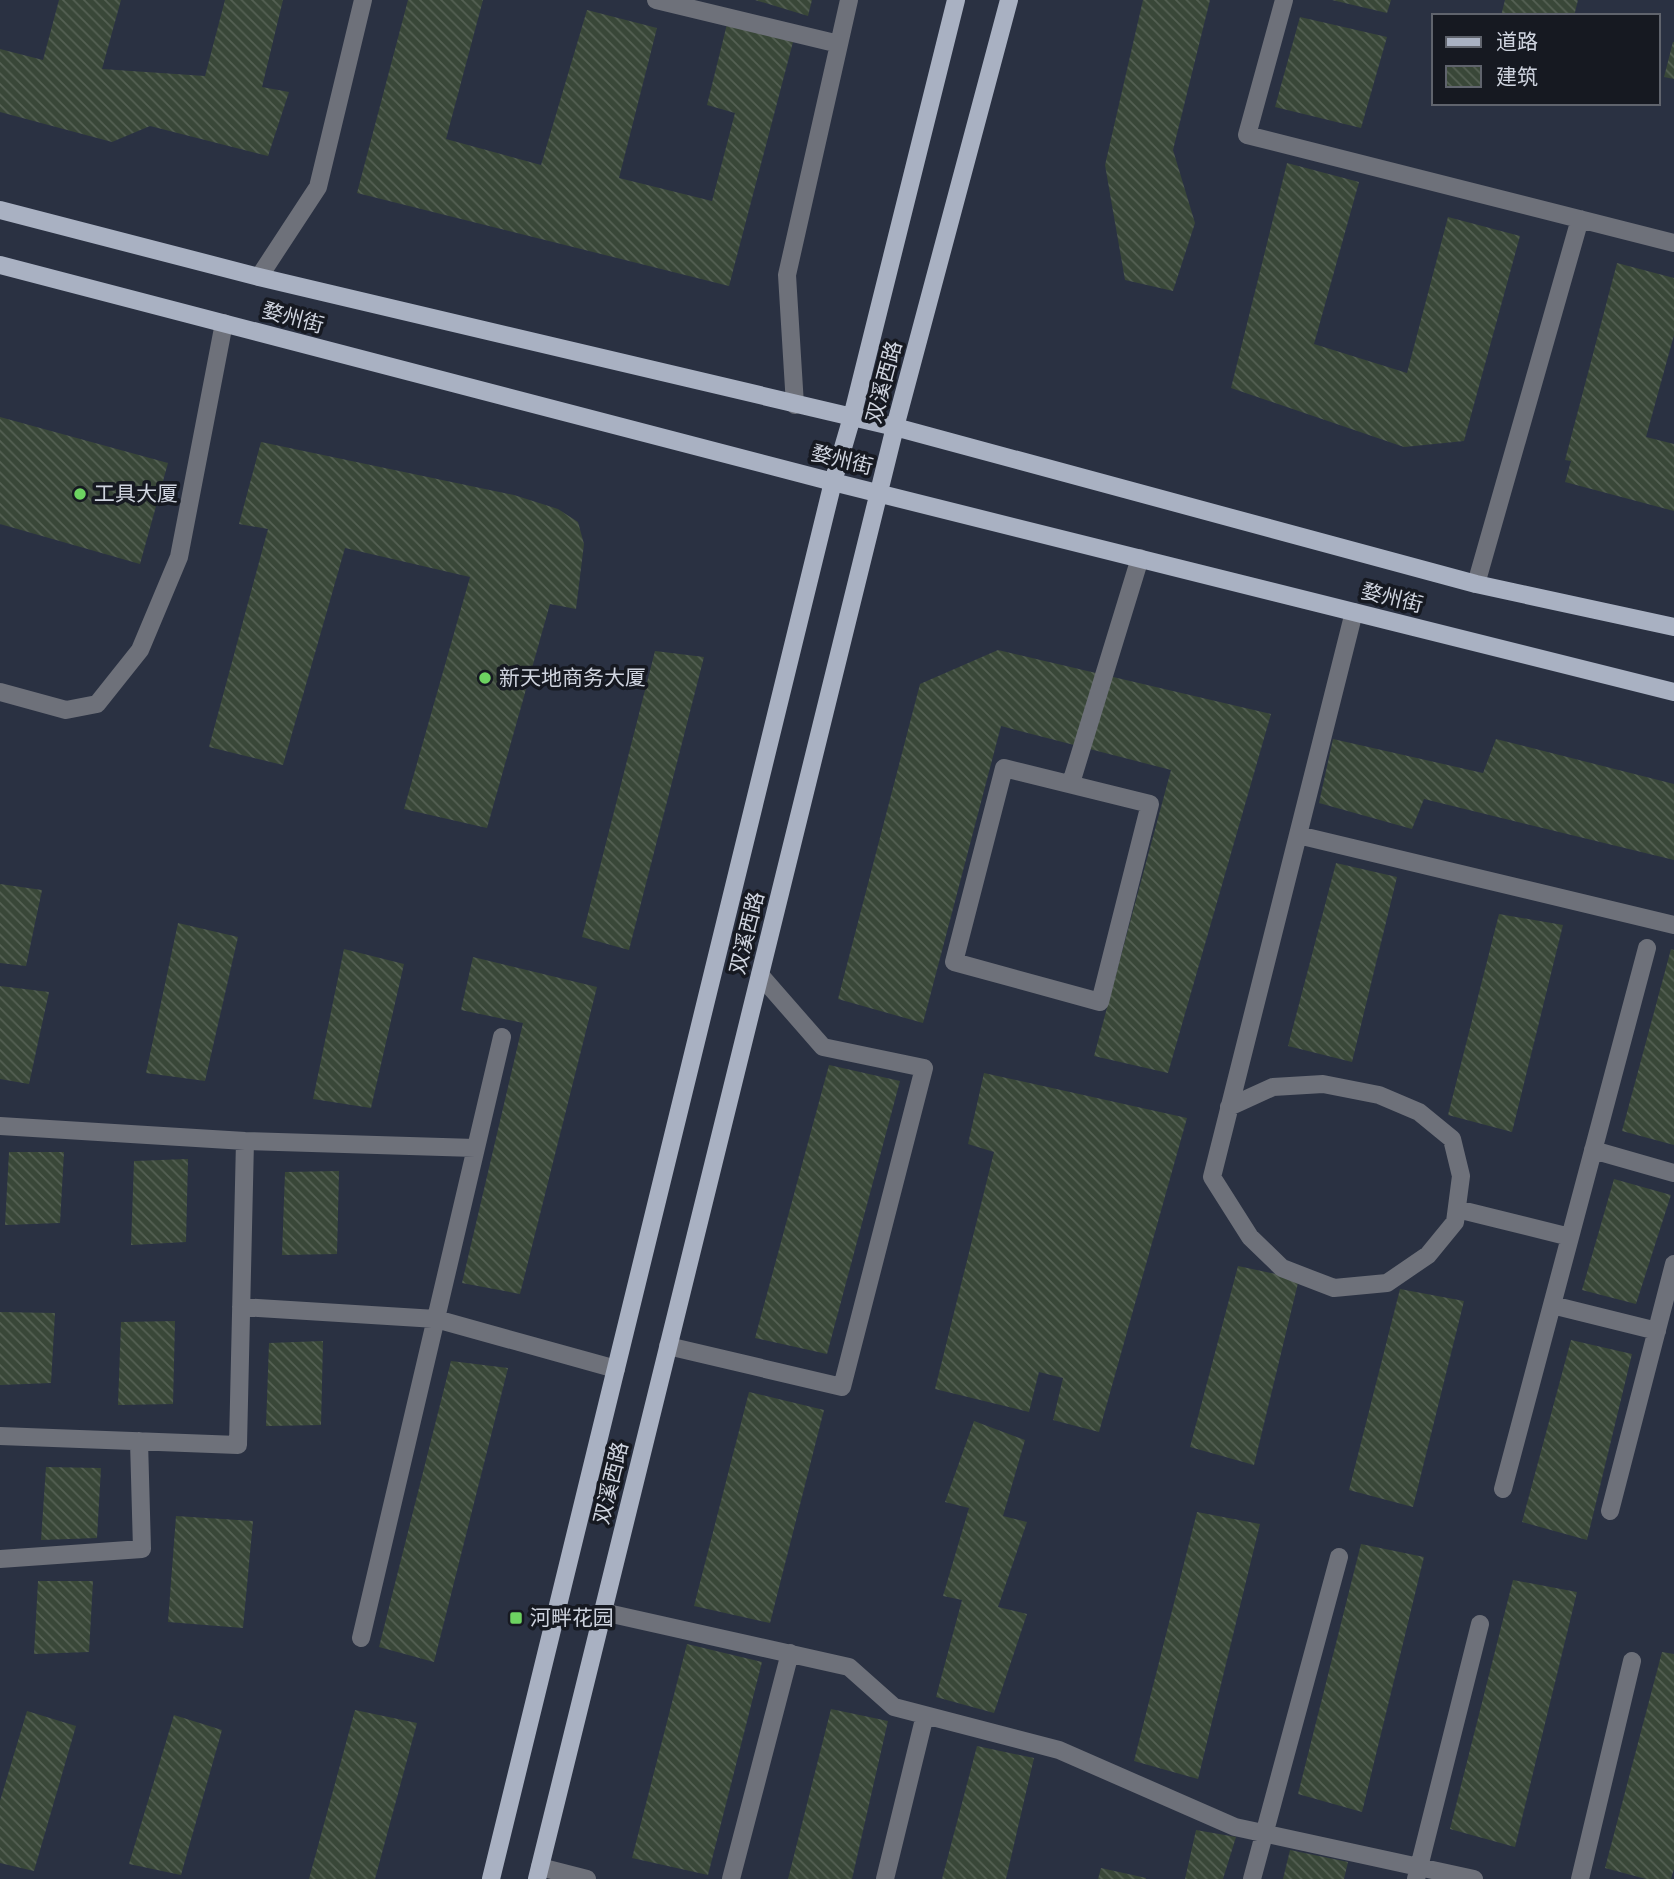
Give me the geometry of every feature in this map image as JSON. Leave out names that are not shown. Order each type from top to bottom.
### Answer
[{"type":"main road","name":"双溪西路","points":[[491,1879],[833,482],[852,417],[956,0]]},
{"type":"main road","name":"双溪西路","points":[[538,1873],[895,427],[1009,0]]},
{"type":"main road","name":"婺州街","points":[[0,210],[260,277],[895,427],[1476,584],[1674,627]]},
{"type":"main road","name":"婺州街","points":[[0,265],[833,482],[1674,692]]},
{"type":"street","points":[[260,277],[318,187],[363,0]]},
{"type":"street","points":[[656,0],[839,44]]},
{"type":"street","points":[[795,405],[787,275],[849,0]]},
{"type":"street","points":[[1284,0],[1247,135],[1674,243]]},
{"type":"street","points":[[1476,584],[1580,219]]},
{"type":"street","points":[[0,692],[66,710],[97,704],[140,650],[179,557],[224,323]]},
{"type":"street","points":[[1071,783],[1140,558]]},
{"type":"street","points":[[1229,1107],[1273,1087],[1323,1084],[1379,1095],[1419,1112],[1452,1139],[1461,1177],[1455,1222],[1428,1255],[1387,1283],[1334,1288],[1282,1268],[1250,1237],[1212,1177],[1229,1107],[1354,612]]},
{"type":"street","points":[[1004,768],[1071,783],[1150,804],[1100,1002],[954,962],[1004,768]]},
{"type":"street","points":[[1298,835],[1674,925]]},
{"type":"street","points":[[1503,1489],[1647,948]]},
{"type":"street","points":[[668,1346],[842,1387],[924,1068],[823,1047],[760,975]]},
{"type":"street","points":[[361,1638],[502,1037]]},
{"type":"street","points":[[0,1126],[245,1141],[475,1148]]},
{"type":"street","points":[[0,1436],[238,1445],[245,1141]]},
{"type":"street","points":[[1593,1150],[1674,1173]]},
{"type":"street","points":[[1457,1209],[1570,1237]]},
{"type":"street","points":[[1611,1511],[1674,1264]]},
{"type":"street","points":[[1552,1305],[1657,1331]]},
{"type":"street","points":[[241,1307],[436,1319],[616,1369]]},
{"type":"street","points":[[0,1559],[142,1549],[139,1441]]},
{"type":"street","points":[[1252,1879],[1339,1557]]},
{"type":"street","points":[[603,1612],[849,1667],[894,1707],[1059,1750],[1235,1827],[1418,1873],[1474,1879]]},
{"type":"street","points":[[1418,1873],[1480,1624]]},
{"type":"street","points":[[731,1879],[790,1653]]},
{"type":"street","points":[[1580,1879],[1632,1661]]},
{"type":"street","points":[[885,1879],[925,1715]]},
{"type":"street","points":[[538,1873],[587,1879]]},
{"type":"building","points":[[59,0],[121,0],[102,69],[205,76],[225,0],[283,0],[262,87],[289,92],[268,156],[150,126],[112,142],[0,112],[0,49],[43,60]]},
{"type":"building","points":[[408,0],[483,0],[446,139],[541,165],[587,10],[657,28],[619,178],[712,201],[735,113],[707,105],[727,24],[793,42],[729,286],[357,193]]},
{"type":"building","points":[[755,0],[812,0],[808,16]]},
{"type":"building","points":[[1143,0],[1210,0],[1173,150],[1195,223],[1173,291],[1125,280],[1105,165]]},
{"type":"building","points":[[1332,0],[1391,0],[1387,13]]},
{"type":"building","points":[[1505,0],[1578,0],[1574,14],[1502,14]]},
{"type":"building","points":[[1300,17],[1387,37],[1361,128],[1275,107]]},
{"type":"building","points":[[1674,42],[1674,79],[1664,77]]},
{"type":"building","points":[[1287,163],[1359,182],[1314,344],[1407,373],[1448,217],[1520,236],[1464,441],[1404,447],[1231,388]]},
{"type":"building","points":[[1617,263],[1674,278],[1674,335],[1646,437],[1674,444],[1674,511],[1565,482],[1571,461],[1565,460]]},
{"type":"building","name":"工具大厦","points":[[0,417],[168,463],[140,564],[0,524]]},
{"type":"building","name":"新天地商务大厦","points":[[261,442],[514,495],[558,509],[578,522],[584,544],[576,609],[550,604],[487,828],[404,809],[470,577],[345,548],[283,765],[209,747],[268,529],[239,524]]},
{"type":"building","points":[[998,650],[1271,714],[1168,1073],[1094,1056],[1171,770],[1001,726],[923,1023],[838,999],[920,684]]},
{"type":"building","points":[[655,651],[704,657],[629,950],[582,937]]},
{"type":"building","points":[[1333,739],[1483,773],[1496,739],[1674,784],[1674,860],[1424,799],[1412,829],[1319,803]]},
{"type":"building","points":[[1336,863],[1397,877],[1352,1062],[1288,1046]]},
{"type":"building","points":[[0,884],[42,890],[26,966],[0,963]]},
{"type":"building","points":[[1499,914],[1563,925],[1512,1132],[1448,1115]]},
{"type":"building","points":[[178,923],[238,937],[205,1081],[146,1073]]},
{"type":"building","points":[[344,949],[404,964],[371,1108],[313,1099]]},
{"type":"building","points":[[1671,949],[1674,950],[1674,1145],[1622,1131]]},
{"type":"building","points":[[473,957],[597,987],[520,1294],[462,1283],[523,1023],[461,1010]]},
{"type":"building","points":[[0,986],[49,992],[29,1084],[0,1079]]},
{"type":"building","points":[[829,1065],[900,1081],[827,1354],[755,1338]]},
{"type":"building","points":[[984,1073],[1187,1118],[1099,1432],[1053,1420],[1063,1378],[1039,1372],[1029,1412],[935,1389],[994,1152],[968,1144]]},
{"type":"building","points":[[9,1152],[64,1152],[60,1223],[5,1225]]},
{"type":"building","points":[[188,1159],[186,1242],[131,1245],[134,1161]]},
{"type":"building","points":[[339,1171],[337,1254],[282,1255],[285,1172]]},
{"type":"building","points":[[1614,1179],[1671,1195],[1636,1304],[1582,1290]]},
{"type":"building","points":[[1238,1266],[1299,1279],[1254,1465],[1190,1447]]},
{"type":"building","points":[[1400,1289],[1464,1301],[1413,1507],[1349,1490]]},
{"type":"building","points":[[0,1312],[55,1313],[51,1383],[0,1385]]},
{"type":"building","points":[[175,1321],[173,1404],[118,1405],[121,1322]]},
{"type":"building","points":[[1571,1340],[1632,1354],[1587,1540],[1522,1522]]},
{"type":"building","points":[[323,1341],[321,1425],[266,1426],[269,1343]]},
{"type":"building","points":[[451,1361],[508,1368],[434,1662],[379,1647]]},
{"type":"building","points":[[749,1392],[824,1410],[770,1623],[694,1606]]},
{"type":"building","points":[[974,1421],[1025,1440],[1003,1516],[1027,1522],[998,1607],[1027,1614],[994,1713],[936,1697],[962,1600],[943,1596],[969,1508],[945,1502]]},
{"type":"building","points":[[46,1467],[101,1468],[97,1538],[41,1540]]},
{"type":"building","points":[[1197,1512],[1260,1524],[1198,1779],[1134,1761]]},
{"type":"building","points":[[176,1516],[253,1521],[243,1628],[168,1622]]},
{"type":"building","points":[[1361,1544],[1424,1557],[1362,1812],[1298,1794]]},
{"type":"building","points":[[1513,1580],[1577,1592],[1515,1847],[1450,1829]]},
{"type":"building","points":[[38,1581],[93,1581],[89,1652],[34,1654]]},
{"type":"building","points":[[687,1644],[762,1662],[708,1875],[632,1858]]},
{"type":"building","points":[[1662,1652],[1674,1654],[1674,1869],[1671,1879],[1646,1879],[1605,1868]]},
{"type":"building","points":[[831,1709],[888,1721],[852,1879],[788,1879]]},
{"type":"building","points":[[355,1710],[417,1723],[375,1879],[309,1879]]},
{"type":"building","points":[[27,1711],[76,1726],[34,1871],[0,1863],[0,1801]]},
{"type":"building","points":[[174,1715],[222,1730],[181,1875],[129,1864]]},
{"type":"building","points":[[977,1746],[1034,1758],[1006,1879],[942,1879]]},
{"type":"building","points":[[1196,1830],[1236,1837],[1223,1879],[1185,1879]]},
{"type":"building","points":[[1290,1850],[1348,1862],[1344,1879],[1283,1879]]},
{"type":"building","points":[[1101,1868],[1146,1878],[1146,1879],[1098,1879]]},
{"type":"place","name":"工具大厦","points":[[80,494]]},
{"type":"place","name":"新天地商务大厦","points":[[485,678]]},
{"type":"place","name":"河畔花园","points":[[516,1618]]}]
